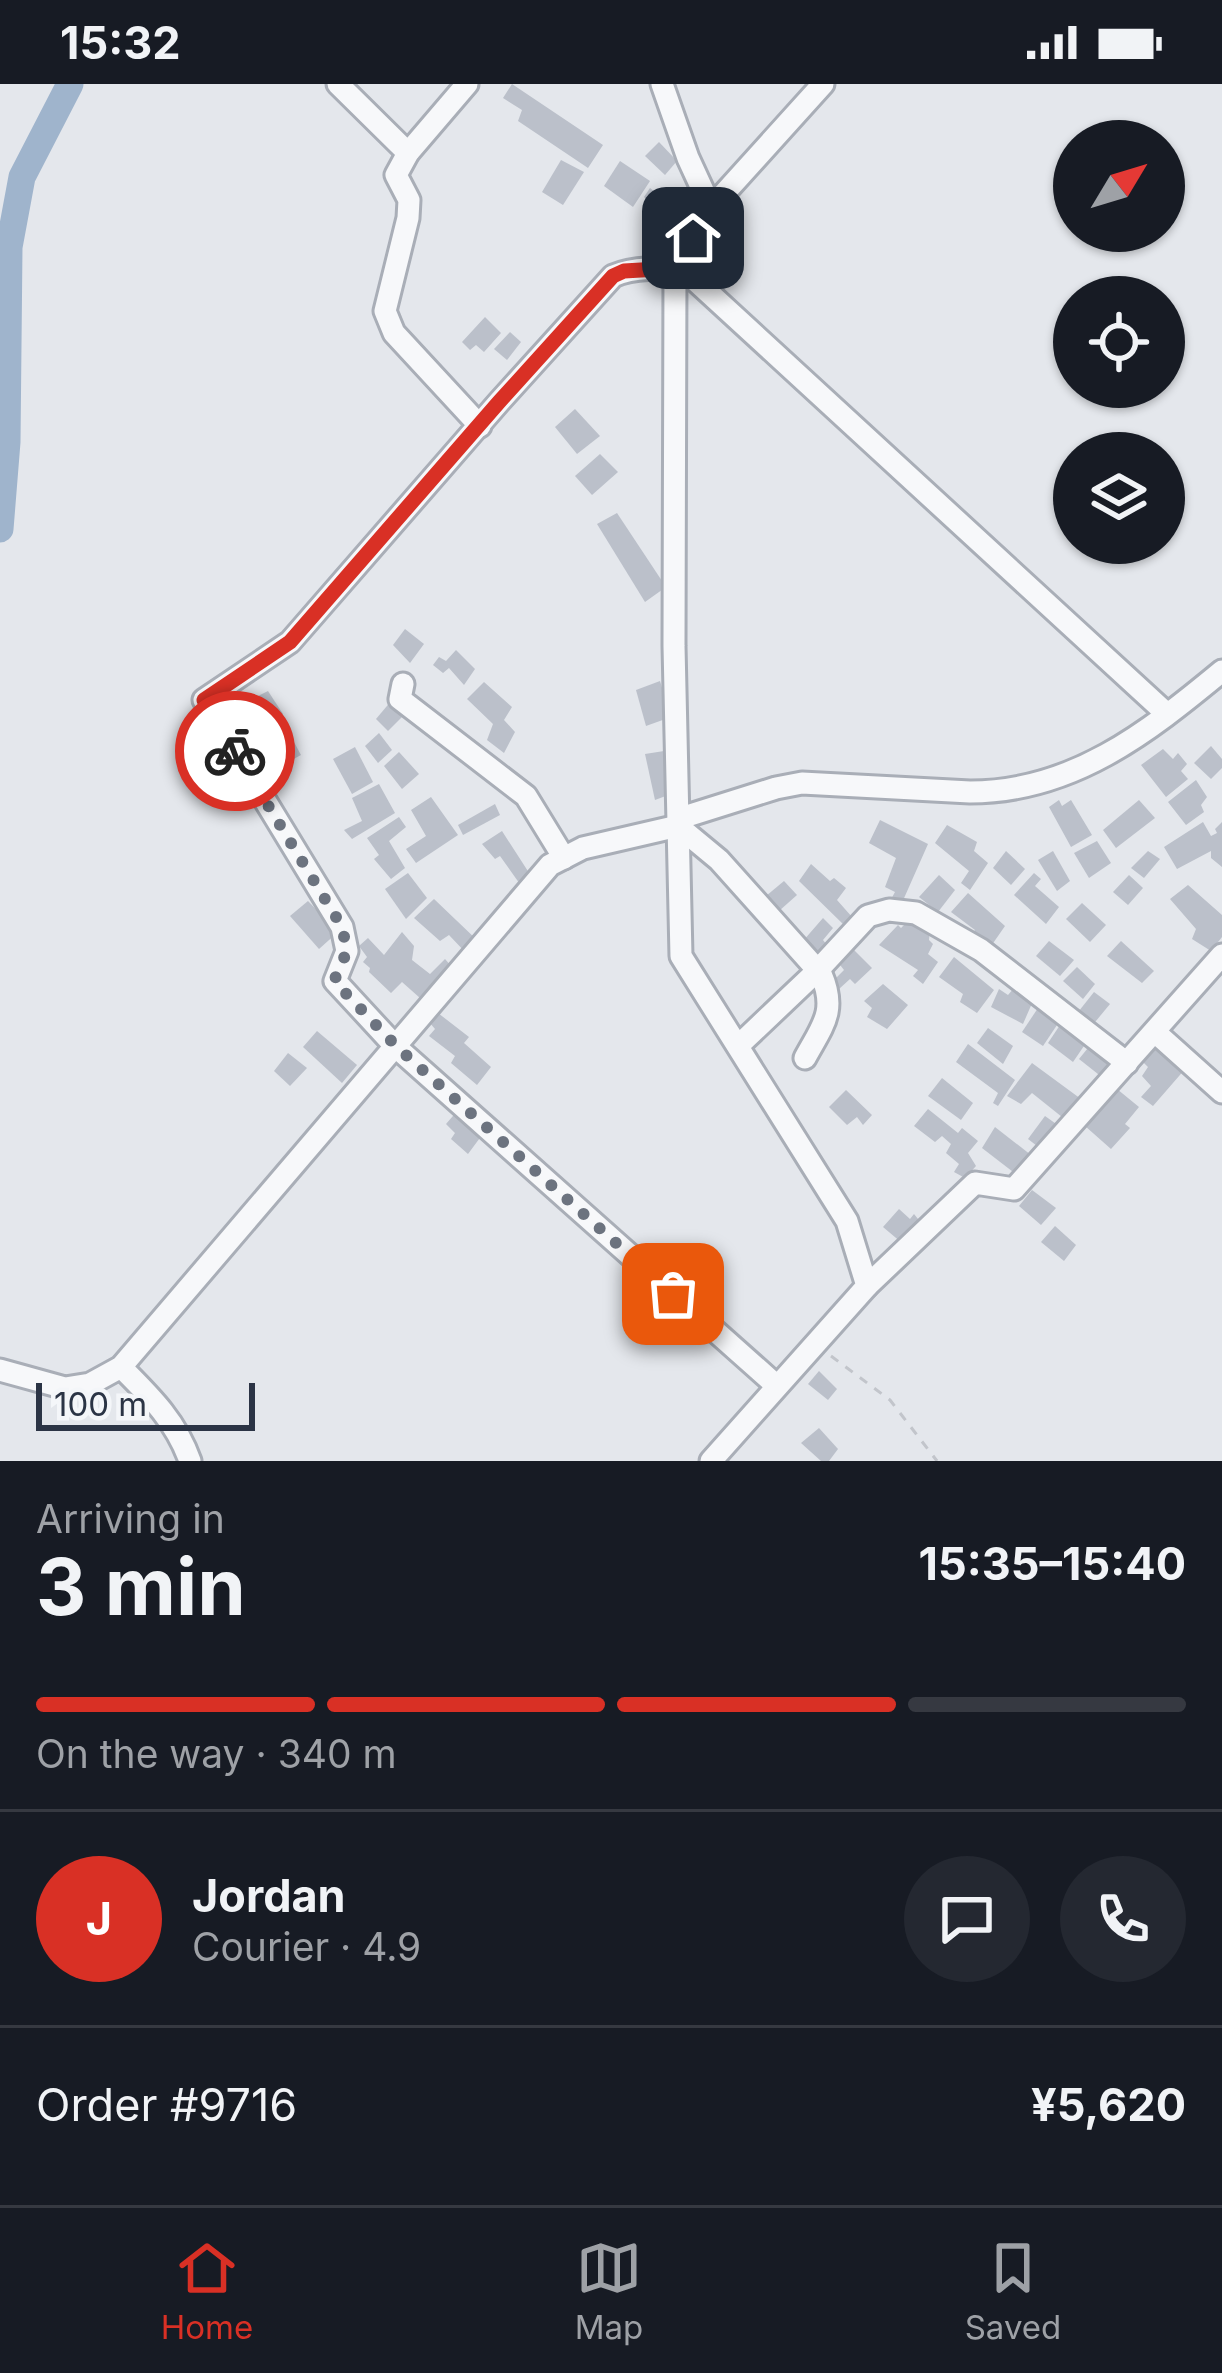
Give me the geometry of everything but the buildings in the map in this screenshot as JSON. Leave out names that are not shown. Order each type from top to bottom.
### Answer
[{"type":"street","points":[[338,84],[408,153]]},
{"type":"street","points":[[467,84],[408,153],[396,175],[409,200],[385,311],[394,333],[480,426]]},
{"type":"street","points":[[662,84],[711,208]]},
{"type":"street","points":[[824,84],[711,208],[675,268],[674,646],[681,956],[847,1221],[867,1286]]},
{"type":"street","points":[[777,1386],[397,1047],[334,981],[347,951],[342,927],[204,700],[290,642],[613,276],[675,268],[685,271],[1168,714]]},
{"type":"street","points":[[0,1370],[64,1388],[90,1384],[121,1367],[550,866],[583,848],[678,826],[687,816],[802,783],[970,792],[1040,784],[1082,769],[1142,733],[1222,671]]},
{"type":"street","points":[[403,684],[400,698],[526,796],[564,858]]},
{"type":"street","points":[[678,826],[719,860],[818,970],[830,994],[826,1020],[805,1058]]},
{"type":"street","points":[[738,1046],[868,916],[889,910],[916,913],[981,950],[1127,1064]]},
{"type":"street","points":[[711,1461],[867,1286],[975,1183],[1014,1189],[1222,955]]},
{"type":"street","points":[[1155,1032],[1222,1092]]},
{"type":"street","points":[[121,1367],[170,1418],[190,1461]]},
{"type":"path","points":[[815,1345],[890,1400],[937,1461]]},
{"type":"waterway","points":[[0,529],[7,442],[9,247],[22,177],[70,84]]},
{"type":"way so far","points":[[235,751],[342,927],[347,951],[334,981],[397,1047],[673,1294]]},
{"type":"route","points":[[235,751],[204,700],[290,642],[613,276],[675,268],[693,238]]}]
